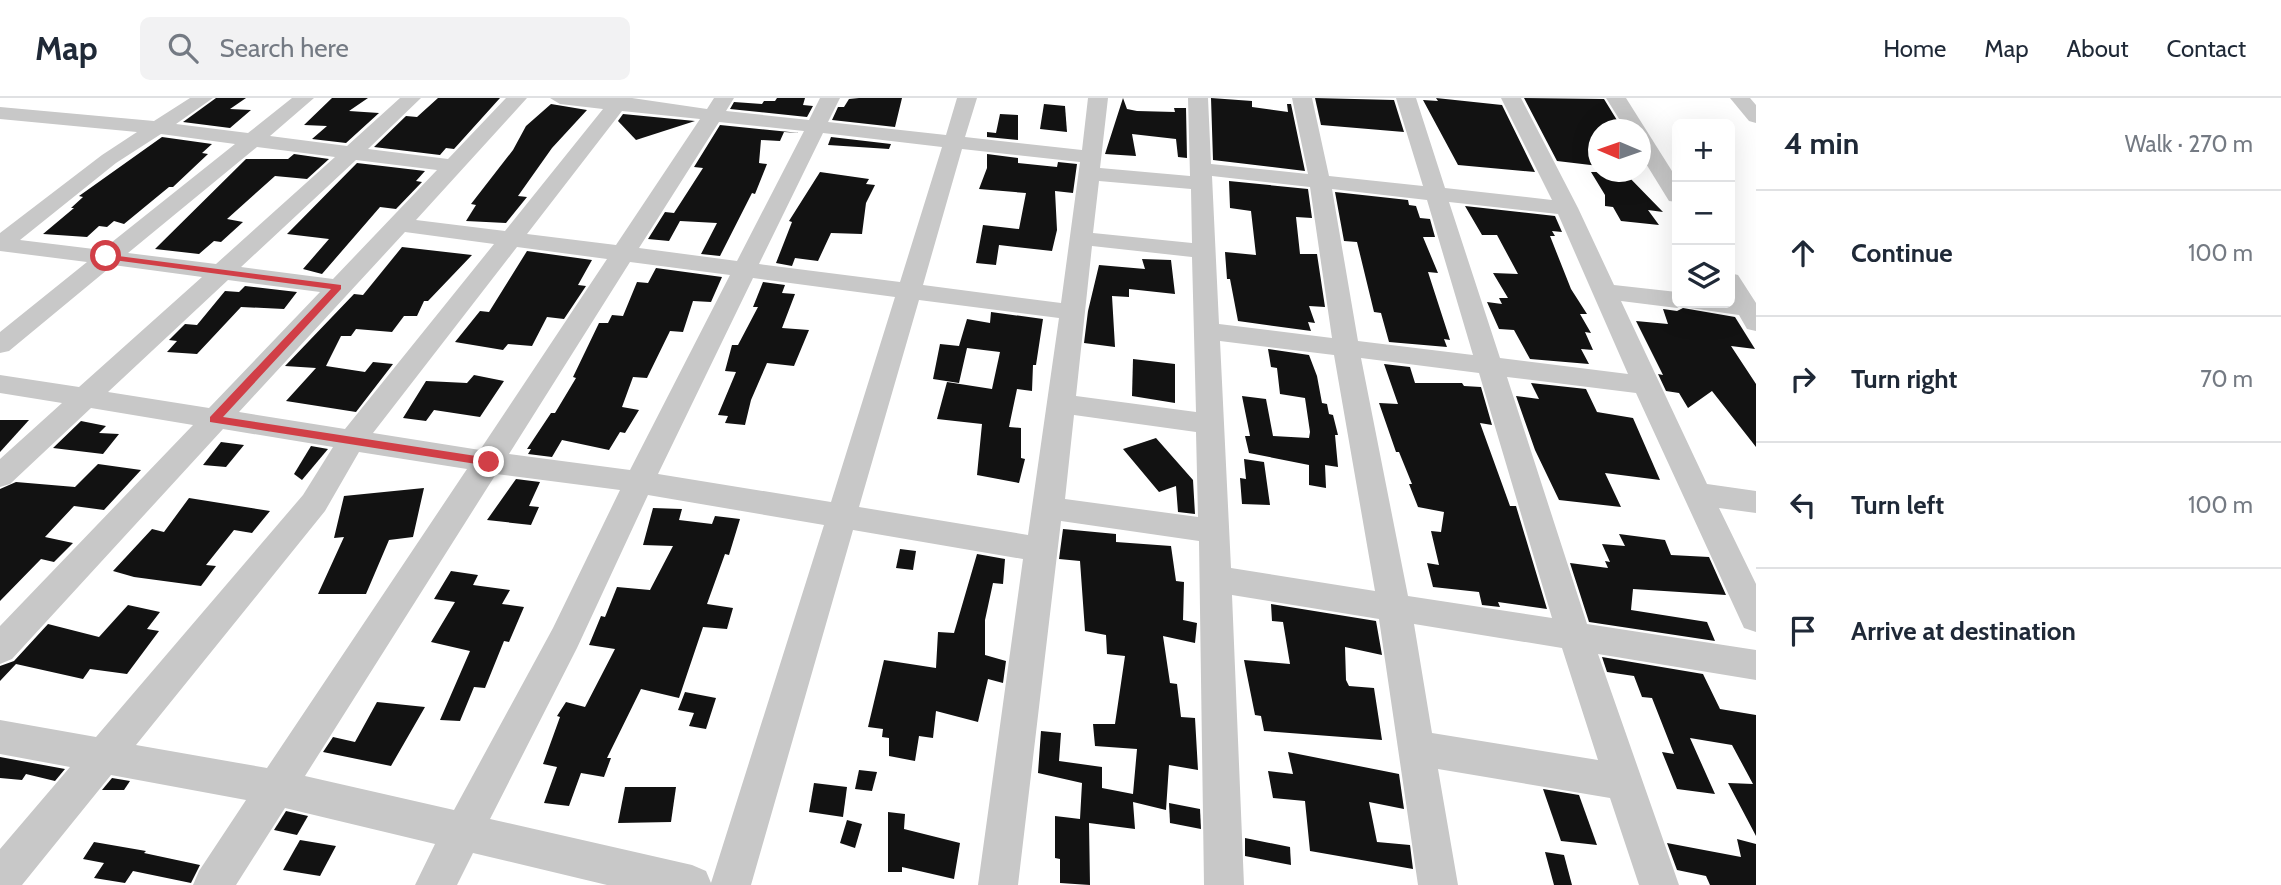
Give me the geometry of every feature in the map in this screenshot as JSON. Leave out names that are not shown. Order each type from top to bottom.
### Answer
[{"type":"street","points":[[0,244],[109,159],[161,128],[203,98]]},
{"type":"street","points":[[0,345],[106,256],[304,98]]},
{"type":"street","points":[[0,476],[411,98]]},
{"type":"street","points":[[0,649],[517,98]]},
{"type":"street","points":[[560,98],[718,107],[817,128],[953,143],[1091,166],[1201,176],[1320,182],[1567,208]]},
{"type":"street","points":[[435,885],[565,638],[639,482],[830,98]]},
{"type":"street","points":[[731,885],[967,98]]},
{"type":"street","points":[[998,885],[1040,550],[1049,508],[1098,98]]},
{"type":"street","points":[[1198,98],[1208,424],[1217,579],[1224,885]]},
{"type":"street","points":[[1302,98],[1320,182],[1346,348],[1394,606],[1438,885]]},
{"type":"street","points":[[1406,98],[1574,635],[1658,885]]},
{"type":"street","points":[[1511,98],[1567,208],[1646,385],[1756,618]]},
{"type":"street","points":[[1616,98],[1629,119]]},
{"type":"street","points":[[1740,98],[1756,99]]},
{"type":"street","points":[[1740,98],[1756,117]]},
{"type":"street","points":[[0,880],[101,755],[314,503],[351,441],[619,101]]},
{"type":"street","points":[[212,885],[718,107]]},
{"type":"street","points":[[0,113],[161,128],[452,166]]},
{"type":"street","points":[[1651,154],[1672,187]]},
{"type":"street","points":[[397,224],[745,267],[1071,312]]},
{"type":"street","points":[[1080,238],[1204,251]]},
{"type":"street","points":[[0,244],[338,287]]},
{"type":"street","points":[[1735,288],[1752,315]]},
{"type":"street","points":[[1605,292],[1672,299]]},
{"type":"street","points":[[1721,308],[1752,315]]},
{"type":"street","points":[[1207,331],[1646,385]]},
{"type":"street","points":[[0,384],[214,420],[639,482],[1040,550]]},
{"type":"street","points":[[1061,404],[1208,424]]},
{"type":"street","points":[[1699,494],[1756,502]]},
{"type":"street","points":[[1049,508],[1214,531]]},
{"type":"street","points":[[1217,579],[1756,665]]},
{"type":"street","points":[[0,737],[277,788],[692,885]]},
{"type":"street","points":[[1417,748],[1622,782]]},
{"type":"building","points":[[216,98],[246,98],[230,109],[251,110],[230,128],[183,122]]},
{"type":"building","points":[[332,98],[368,98],[349,111],[379,113],[346,143],[312,139],[327,126],[304,125]]},
{"type":"building","points":[[438,98],[500,98],[454,149],[446,148],[440,155],[374,147],[406,116],[417,117]]},
{"type":"building","points":[[777,98],[805,98],[803,105],[813,106],[807,117],[730,109],[734,102],[762,104]]},
{"type":"building","points":[[902,98],[895,127],[832,120],[838,107],[844,107],[849,99]]},
{"type":"building","points":[[1123,98],[1127,109],[1137,111],[1175,112],[1174,108],[1186,108],[1187,158],[1178,157],[1176,139],[1132,134],[1136,156],[1105,154]]},
{"type":"building","points":[[1211,98],[1252,101],[1252,107],[1288,112],[1287,104],[1291,104],[1305,171],[1213,160]]},
{"type":"building","points":[[1315,98],[1394,100],[1404,132],[1321,125]]},
{"type":"building","points":[[1436,98],[1502,105],[1535,172],[1458,165],[1423,100],[1438,101]]},
{"type":"building","points":[[1524,98],[1604,99],[1616,119],[1588,119],[1588,165],[1557,161]]},
{"type":"building","points":[[551,104],[587,110],[552,148],[518,196],[527,197],[506,223],[466,221],[476,205],[471,204],[513,150],[526,126]]},
{"type":"building","points":[[1044,104],[1065,106],[1067,132],[1040,129]]},
{"type":"building","points":[[623,114],[695,121],[636,140],[618,121]]},
{"type":"building","points":[[1000,114],[1018,115],[1018,140],[987,137],[987,132],[996,133]]},
{"type":"building","points":[[720,125],[800,133],[784,132],[780,141],[761,140],[759,163],[767,164],[755,194],[752,193],[720,256],[701,254],[717,223],[680,221],[669,241],[648,239],[665,212],[674,213],[703,168],[694,167]]},
{"type":"building","points":[[162,137],[212,144],[202,153],[208,154],[173,187],[169,187],[124,224],[114,221],[107,227],[99,226],[87,237],[43,234],[74,208],[71,208],[83,197],[79,196]]},
{"type":"building","points":[[831,137],[891,144],[889,149],[828,145]]},
{"type":"building","points":[[294,154],[329,159],[307,179],[275,176],[227,219],[243,222],[221,242],[214,241],[199,254],[155,249],[246,159],[288,159]]},
{"type":"building","points":[[987,154],[1018,158],[1018,163],[1057,167],[1058,162],[1077,164],[1073,193],[1055,191],[1057,230],[1052,251],[999,245],[996,265],[976,263],[983,225],[1019,229],[1026,193],[979,189],[987,168]]},
{"type":"building","points":[[357,163],[425,171],[416,181],[422,182],[396,209],[380,207],[322,274],[303,269],[329,239],[287,234]]},
{"type":"building","points":[[820,172],[869,179],[866,184],[875,185],[866,203],[862,234],[831,233],[818,261],[795,258],[792,266],[776,263],[792,222],[789,221]]},
{"type":"building","points":[[1229,181],[1308,189],[1312,218],[1296,217],[1300,254],[1317,254],[1325,307],[1309,306],[1315,323],[1308,322],[1311,331],[1238,321],[1230,279],[1227,279],[1225,252],[1256,255],[1251,211],[1230,208]]},
{"type":"building","points":[[1597,182],[1634,182],[1663,212],[1648,210],[1659,225],[1621,221],[1613,207],[1605,206],[1605,195]]},
{"type":"building","points":[[1335,192],[1408,200],[1409,205],[1416,206],[1420,218],[1430,219],[1435,237],[1423,237],[1438,273],[1428,272],[1450,340],[1444,339],[1447,347],[1389,342],[1381,313],[1374,312],[1357,242],[1344,241]]},
{"type":"building","points":[[1465,206],[1555,216],[1562,232],[1552,231],[1555,236],[1550,236],[1571,289],[1587,314],[1580,314],[1591,333],[1585,332],[1593,350],[1581,349],[1589,364],[1530,359],[1514,330],[1499,329],[1487,302],[1502,304],[1499,298],[1508,298],[1493,273],[1518,274],[1497,235],[1482,235]]},
{"type":"building","points":[[402,247],[472,255],[428,301],[424,301],[417,316],[404,316],[392,332],[356,329],[351,336],[341,336],[326,366],[365,372],[373,362],[393,364],[356,412],[286,401],[316,368],[285,366],[354,294],[363,295]]},
{"type":"building","points":[[527,251],[592,260],[578,285],[586,286],[564,319],[547,317],[532,346],[508,344],[503,350],[455,342],[480,311],[489,312]]},
{"type":"building","points":[[1142,259],[1171,260],[1175,294],[1129,289],[1129,297],[1112,296],[1115,347],[1084,343],[1088,311],[1099,265],[1145,269]]},
{"type":"building","points":[[656,268],[722,277],[711,302],[693,301],[683,332],[670,331],[647,378],[633,377],[622,407],[639,410],[625,433],[620,432],[609,450],[562,440],[552,457],[528,454],[531,449],[527,449],[551,413],[555,413],[576,378],[573,377],[599,323],[608,323],[612,315],[623,316],[637,282],[648,283]]},
{"type":"building","points":[[763,282],[785,285],[782,293],[795,294],[782,328],[809,330],[794,366],[767,363],[751,400],[745,425],[725,423],[728,416],[718,415],[736,372],[725,371],[732,345],[738,345],[758,307],[753,307]]},
{"type":"building","points":[[245,286],[297,292],[284,309],[241,307],[197,354],[167,352],[177,341],[169,340],[185,324],[197,325],[225,291],[239,292]]},
{"type":"building","points":[[1683,308],[1735,317],[1755,349],[1731,346],[1756,384],[1756,447],[1712,391],[1688,408],[1679,393],[1666,391],[1658,374],[1663,375],[1636,321],[1668,324],[1663,309],[1677,311]]},
{"type":"building","points":[[991,312],[1043,319],[1036,365],[1033,365],[1032,391],[1017,389],[1009,427],[1021,428],[1021,458],[1025,459],[1019,483],[977,475],[982,424],[937,419],[947,382],[992,389],[1000,352],[967,348],[959,383],[933,379],[940,344],[959,346],[967,319],[990,323]]},
{"type":"building","points":[[1268,349],[1309,355],[1317,376],[1322,403],[1327,404],[1329,414],[1333,415],[1338,435],[1335,435],[1338,467],[1325,465],[1326,488],[1309,485],[1309,465],[1249,453],[1245,436],[1250,436],[1242,396],[1266,399],[1273,436],[1309,438],[1305,398],[1280,394],[1277,368],[1271,367]]},
{"type":"building","points":[[1133,359],[1175,364],[1175,403],[1132,396]]},
{"type":"building","points":[[1384,364],[1410,367],[1415,383],[1462,383],[1464,386],[1481,387],[1492,425],[1480,423],[1510,506],[1516,506],[1547,609],[1498,602],[1500,607],[1482,605],[1479,592],[1433,587],[1427,563],[1439,565],[1431,531],[1441,532],[1444,512],[1418,507],[1409,484],[1412,484],[1399,452],[1396,452],[1379,403],[1398,404]]},
{"type":"building","points":[[474,375],[504,381],[480,417],[434,410],[426,421],[403,418],[426,381],[467,383]]},
{"type":"building","points":[[1531,383],[1586,389],[1597,412],[1633,418],[1660,480],[1605,473],[1621,507],[1559,500],[1535,450],[1516,396],[1539,399]]},
{"type":"building","points":[[0,420],[29,420],[0,452]]},
{"type":"building","points":[[81,421],[106,426],[99,433],[119,434],[103,454],[53,448]]},
{"type":"building","points":[[1156,438],[1193,480],[1195,514],[1178,512],[1176,486],[1159,492],[1123,449]]},
{"type":"building","points":[[221,442],[244,445],[226,467],[203,465]]},
{"type":"building","points":[[311,446],[328,449],[302,480],[294,474]]},
{"type":"building","points":[[1244,459],[1264,462],[1270,505],[1242,504],[1240,478],[1246,479]]},
{"type":"building","points":[[98,464],[141,470],[104,510],[74,506],[45,537],[73,543],[54,562],[41,559],[0,601],[0,489],[16,482],[75,487]]},
{"type":"building","points":[[516,479],[540,482],[529,506],[539,507],[531,525],[487,520]]},
{"type":"building","points":[[424,488],[413,537],[389,540],[366,594],[318,594],[344,537],[334,538],[344,496]]},
{"type":"building","points":[[189,498],[270,511],[252,533],[234,530],[206,565],[216,566],[201,586],[134,577],[113,571],[152,529],[164,532]]},
{"type":"building","points":[[653,508],[682,509],[679,520],[712,524],[715,516],[740,519],[729,555],[725,554],[707,604],[733,608],[727,629],[703,627],[679,698],[641,689],[607,758],[611,758],[604,777],[581,773],[569,806],[544,803],[557,767],[543,764],[560,717],[557,716],[566,702],[585,707],[615,649],[589,645],[601,616],[605,617],[617,587],[650,590],[673,546],[643,545]]},
{"type":"building","points":[[1063,529],[1116,534],[1116,542],[1171,546],[1176,581],[1184,582],[1183,620],[1197,623],[1195,643],[1163,636],[1170,683],[1177,684],[1181,717],[1195,718],[1198,770],[1169,765],[1166,810],[1133,802],[1135,829],[1089,823],[1090,885],[1060,883],[1060,859],[1055,858],[1055,816],[1080,819],[1082,783],[1038,773],[1041,731],[1061,733],[1059,761],[1102,767],[1102,788],[1133,794],[1137,749],[1095,746],[1093,724],[1115,724],[1125,656],[1107,654],[1106,635],[1085,631],[1080,561],[1059,559]]},
{"type":"building","points":[[1619,534],[1665,540],[1671,555],[1709,557],[1726,595],[1633,589],[1631,610],[1707,622],[1715,641],[1589,622],[1570,563],[1608,568],[1605,561],[1610,562],[1602,544],[1625,546]]},
{"type":"building","points":[[900,549],[916,551],[913,570],[896,568]]},
{"type":"building","points":[[977,554],[1005,559],[1003,584],[993,583],[985,620],[985,655],[1006,661],[1003,683],[988,679],[978,722],[936,711],[933,738],[919,736],[915,761],[889,756],[889,738],[882,737],[883,729],[868,727],[884,660],[936,668],[938,632],[954,633]]},
{"type":"building","points":[[451,571],[478,575],[473,585],[510,590],[502,604],[524,607],[509,642],[504,641],[485,688],[474,687],[460,721],[440,720],[470,651],[431,642],[455,602],[434,599]]},
{"type":"building","points":[[1271,604],[1376,621],[1382,655],[1345,647],[1346,680],[1349,686],[1374,688],[1382,740],[1264,731],[1261,716],[1255,715],[1244,660],[1290,664],[1283,622],[1272,621]]},
{"type":"building","points":[[128,605],[160,612],[147,629],[159,631],[127,674],[90,669],[83,679],[16,664],[0,681],[0,666],[14,661],[48,624],[99,637]]},
{"type":"building","points":[[1602,657],[1703,674],[1720,709],[1756,715],[1756,836],[1728,783],[1753,784],[1732,745],[1690,738],[1715,794],[1677,789],[1662,752],[1674,754],[1652,698],[1642,697],[1634,676],[1607,672]]},
{"type":"building","points":[[685,692],[716,698],[706,729],[689,726],[694,713],[678,710]]},
{"type":"building","points":[[377,702],[425,707],[391,766],[323,752],[333,737],[355,742]]},
{"type":"building","points":[[1288,752],[1399,774],[1404,809],[1369,802],[1377,842],[1410,845],[1413,869],[1310,851],[1305,801],[1273,798],[1268,771],[1293,774]]},
{"type":"building","points":[[0,757],[65,769],[55,781],[26,774],[22,780],[0,778]]},
{"type":"building","points":[[859,770],[877,772],[872,791],[855,789]]},
{"type":"building","points":[[112,778],[130,781],[124,790],[102,790]]},
{"type":"building","points":[[814,783],[847,787],[843,817],[809,812]]},
{"type":"building","points":[[625,787],[676,787],[671,822],[618,823]]},
{"type":"building","points":[[1543,789],[1579,795],[1597,845],[1561,841]]},
{"type":"building","points":[[1169,803],[1200,809],[1201,829],[1170,823]]},
{"type":"building","points":[[286,811],[308,816],[297,835],[274,830]]},
{"type":"building","points":[[888,812],[905,814],[904,829],[960,843],[954,879],[902,867],[902,872],[888,872]]},
{"type":"building","points":[[847,820],[862,824],[855,848],[840,843]]},
{"type":"building","points":[[1245,838],[1290,847],[1291,865],[1245,856]]},
{"type":"building","points":[[1737,839],[1756,844],[1756,885],[1710,885],[1706,876],[1677,870],[1667,843],[1741,857]]},
{"type":"building","points":[[300,840],[336,846],[320,876],[283,870]]},
{"type":"building","points":[[94,842],[146,851],[144,853],[200,865],[191,883],[133,871],[125,883],[94,878],[104,863],[83,859]]},
{"type":"building","points":[[1545,852],[1564,855],[1572,885],[1554,885]]},
{"type":"route","points":[[106,256],[338,287],[214,420],[489,462]]}]
